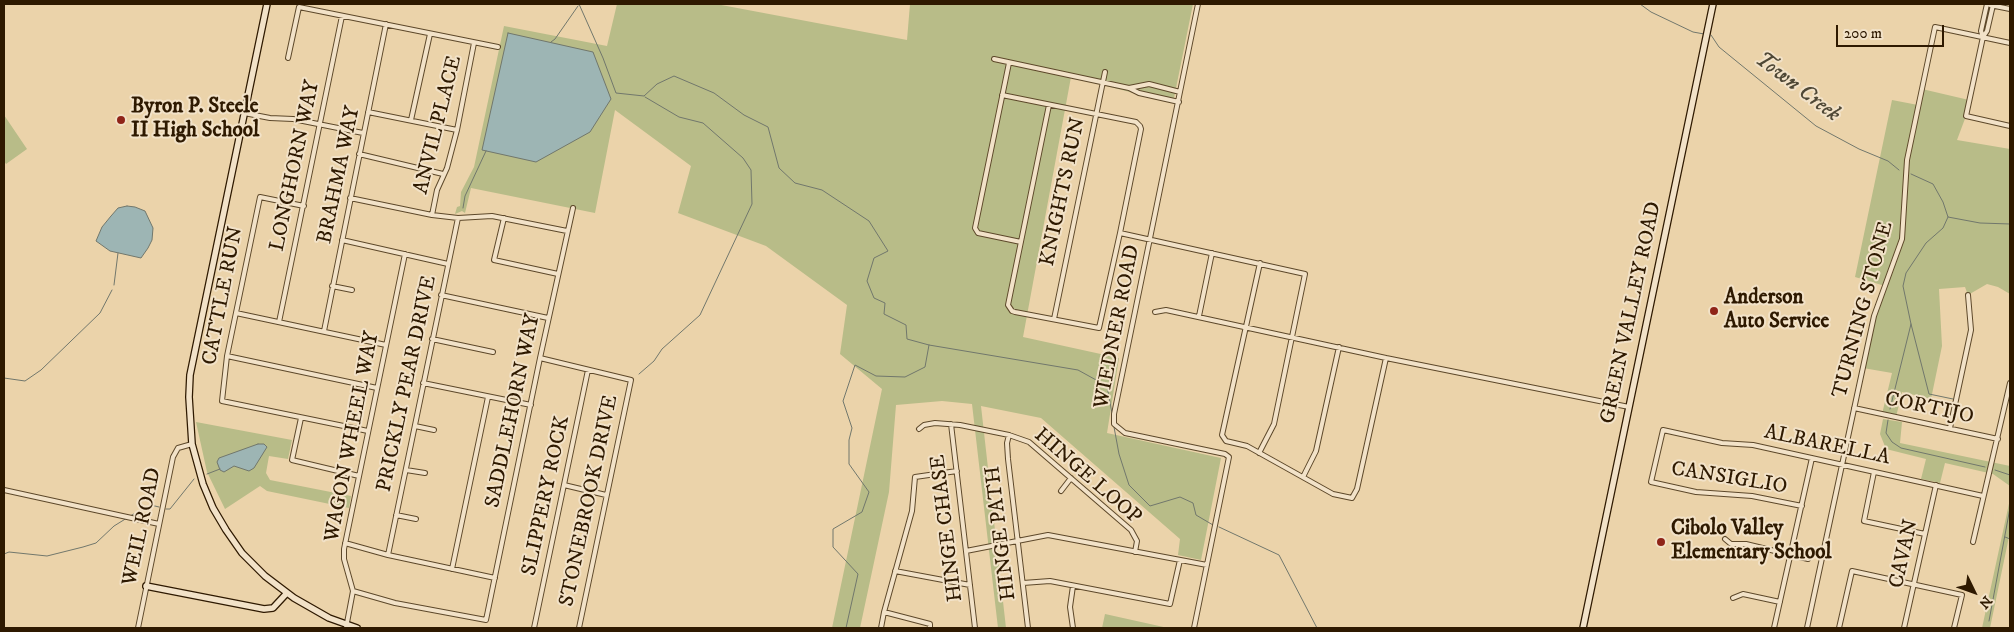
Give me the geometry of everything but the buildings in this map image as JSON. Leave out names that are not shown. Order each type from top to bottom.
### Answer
[{"type":"main road","points":[[267,4],[190,375],[188,397],[192,444],[203,484],[220,522],[233,541],[255,566],[286,594],[346,627],[358,628]]},
{"type":"main road","name":"GREEN VALLEY ROAD","points":[[1583,628],[1713,4]]},
{"type":"main road","points":[[146,586],[264,609],[273,608],[286,594]]},
{"type":"street","name":"WIEDNER ROAD","points":[[1194,628],[1229,457],[1225,454],[1130,434],[1119,429],[1114,419],[1114,410],[1198,4]]},
{"type":"street","points":[[1983,38],[1981,30],[1986,4],[2010,9]]},
{"type":"street","points":[[1993,5],[1987,31],[1983,38],[1966,116],[2010,126]]},
{"type":"street","points":[[288,58],[299,7],[498,47]]},
{"type":"street","name":"LONGHORN WAY","points":[[279,322],[342,16]]},
{"type":"street","name":"BRAHMA WAY","points":[[324,331],[386,24]]},
{"type":"street","name":"TURNING STONE","points":[[1807,628],[1878,303],[1899,251],[1904,223],[1907,160],[1935,27],[1983,38]]},
{"type":"street","points":[[411,120],[430,34]]},
{"type":"street","points":[[1983,38],[2010,44]]},
{"type":"street","name":"ANVIL PLACE","points":[[432,215],[457,130],[474,43]]},
{"type":"street","points":[[994,59],[1129,88],[1139,93],[1179,102]]},
{"type":"street","points":[[1009,63],[975,228],[978,234],[1021,242]]},
{"type":"street","name":"KNIGHTS RUN","points":[[1054,319],[1104,72]]},
{"type":"street","points":[[1129,88],[1149,84],[1180,92]]},
{"type":"street","points":[[1002,95],[1136,122],[1141,129],[1099,328],[1015,312],[1008,306],[1049,105]]},
{"type":"street","points":[[368,112],[457,130]]},
{"type":"street","points":[[244,113],[270,118],[293,119],[363,133]]},
{"type":"street","points":[[359,154],[443,174]]},
{"type":"street","name":"CATTLE RUN","points":[[301,418],[222,401],[227,356],[260,197],[304,206]]},
{"type":"street","points":[[350,198],[432,215],[458,218],[492,216],[567,230]]},
{"type":"street","name":"SADDLEHORN WAY","points":[[353,591],[387,601],[486,620],[548,318],[573,208]]},
{"type":"street","name":"PRICKLY PEAR DRIVE","points":[[388,555],[458,218]]},
{"type":"street","points":[[504,218],[494,260],[558,274]]},
{"type":"street","points":[[1120,233],[1304,274],[1274,424],[1259,453]]},
{"type":"street","points":[[342,240],[448,264]]},
{"type":"street","name":"WAGON WHEEL WAY","points":[[346,627],[353,591],[344,558],[345,543],[405,254]]},
{"type":"street","points":[[1199,316],[1212,254]]},
{"type":"street","points":[[1260,263],[1222,435],[1226,441],[1247,446],[1338,496],[1350,498],[1355,495],[1386,358]]},
{"type":"street","points":[[332,286],[352,290]]},
{"type":"street","points":[[442,295],[548,318]]},
{"type":"street","points":[[1950,428],[1972,330],[1968,296]]},
{"type":"street","points":[[1155,312],[1166,310],[1199,316],[1386,358],[1629,407]]},
{"type":"street","points":[[236,313],[386,345]]},
{"type":"street","points":[[432,339],[494,352]]},
{"type":"street","points":[[1302,477],[1315,456],[1339,347]]},
{"type":"street","points":[[227,356],[377,388]]},
{"type":"street","points":[[540,358],[588,370]]},
{"type":"street","name":"STONEBROOK DRIVE","points":[[579,628],[631,380],[588,370]]},
{"type":"street","name":"SLIPPERY ROCK","points":[[534,628],[588,370]]},
{"type":"street","points":[[423,383],[530,405]]},
{"type":"street","points":[[1973,542],[2010,383]]},
{"type":"street","points":[[452,569],[488,397]]},
{"type":"street","name":"CORTIJO","points":[[1854,408],[1998,439]]},
{"type":"street","points":[[359,476],[292,460],[301,418],[368,431]]},
{"type":"street","name":"HINGE LOOP","points":[[919,429],[924,425],[951,424],[1009,435],[1029,442],[1131,530],[1137,541],[1135,552]]},
{"type":"street","name":"HINGE CHASE","points":[[951,424],[975,628]]},
{"type":"street","points":[[414,426],[434,430]]},
{"type":"street","name":"ALBARELLA","points":[[1651,482],[1663,430],[1722,443],[1753,445],[1983,496]]},
{"type":"street","name":"HINGE PATH","points":[[1009,435],[1008,451],[1028,628]]},
{"type":"street","name":"WEIL ROAD","points":[[138,628],[175,451],[182,446],[192,444]]},
{"type":"street","points":[[1774,628],[1812,458]]},
{"type":"street","points":[[406,470],[425,473]]},
{"type":"street","points":[[881,628],[912,511],[915,477],[957,471]]},
{"type":"street","points":[[1874,472],[1864,521],[1925,534]]},
{"type":"street","points":[[1061,491],[1071,478]]},
{"type":"street","name":"CANSIGLIO","points":[[1651,482],[1696,492],[1752,496],[1802,506]]},
{"type":"street","points":[[564,485],[606,495]]},
{"type":"street","name":"CAVAN","points":[[1904,628],[1936,485]]},
{"type":"street","points":[[4,490],[159,524]]},
{"type":"street","points":[[396,514],[416,519]]},
{"type":"street","points":[[966,551],[1048,535],[1207,565]]},
{"type":"street","points":[[1725,540],[1731,544],[1746,544],[1808,559]]},
{"type":"street","points":[[345,543],[388,555],[495,578]]},
{"type":"street","points":[[1023,583],[1050,581],[1170,604],[1180,560]]},
{"type":"street","points":[[895,570],[970,585]]},
{"type":"street","points":[[1839,628],[1852,571],[1962,595],[1954,628]]},
{"type":"street","points":[[1073,586],[1070,608],[1073,628]]},
{"type":"street","points":[[1733,598],[1743,594],[1780,602]]},
{"type":"street","points":[[884,612],[930,626]]},
{"type":"green space","points":[[617,4],[716,4],[907,40],[910,4],[1193,4],[1173,103],[1071,77],[1023,337],[1119,358],[1107,433],[1221,458],[1201,560],[1178,555],[1180,539],[1041,418],[981,406],[1006,628],[998,628],[972,404],[942,401],[896,405],[889,492],[860,628],[832,628],[882,389],[840,354],[847,305],[766,246],[678,213],[691,166],[615,110],[595,213],[471,188],[465,213],[462,211],[455,214],[457,207],[460,206],[461,192],[474,167],[504,26],[607,46]]},
{"type":"green space","points":[[1922,89],[1969,100],[1966,116],[1957,140],[2010,149],[2010,294],[1998,287],[1987,284],[1968,295],[1965,287],[1939,289],[1942,346],[1931,399],[1902,392],[1896,417],[1882,414],[1892,373],[1863,368],[1874,316],[1885,286],[1855,277],[1892,100],[1918,105]]},
{"type":"green space","points":[[4,115],[27,149],[6,164],[4,161]]},
{"type":"green space","points":[[1883,419],[1902,422],[1900,443],[2010,466],[2010,486],[1993,474],[1945,463],[1940,483],[1921,479],[1926,459],[1886,449],[1880,434]]},
{"type":"green space","points":[[196,422],[292,440],[288,459],[269,456],[266,473],[270,480],[351,496],[349,508],[267,491],[260,486],[225,509],[207,472]]},
{"type":"green space","points":[[2010,499],[2010,532],[1990,628],[1982,628]]},
{"type":"green space","points":[[1105,614],[1168,628],[1102,628]]},
{"type":"water","points":[[508,33],[593,52],[611,99],[590,132],[536,162],[482,150]]},
{"type":"water","points":[[127,206],[145,211],[153,228],[152,240],[141,258],[110,251],[96,241],[102,227],[118,208]]},
{"type":"water","points":[[258,444],[264,444],[267,447],[254,468],[249,471],[234,466],[224,472],[220,470],[217,462],[219,458]]},
{"type":"waterway","points":[[579,4],[616,93],[644,96],[657,84],[674,76],[714,93],[744,115],[768,127],[779,168],[795,183],[822,190],[869,221],[888,251],[874,258],[867,281],[874,298],[885,303],[884,314],[906,325],[907,339],[929,345],[1078,370],[1107,386],[1112,413]]},
{"type":"waterway","name":"Town Creek","points":[[1640,4],[1651,12],[1693,32],[1704,34]]},
{"type":"waterway","points":[[551,42],[578,6]]},
{"type":"waterway","name":"Town Creek","points":[[1711,35],[1719,47],[1816,126],[1859,149],[1888,161],[1899,170]]},
{"type":"waterway","points":[[639,374],[654,361],[662,349],[700,315],[752,204],[751,170],[743,158],[703,123],[679,117],[645,97]]},
{"type":"waterway","points":[[463,208],[465,196],[486,151]]},
{"type":"waterway","name":"Town Creek","points":[[1911,174],[1933,184],[1943,202],[1948,217],[1980,223],[2010,224]]},
{"type":"waterway","points":[[1890,409],[1911,324],[1903,286],[1906,273],[1926,243],[1943,228],[1948,217]]},
{"type":"waterway","points":[[114,285],[118,253]]},
{"type":"waterway","points":[[4,378],[25,381],[41,370],[100,313],[112,290]]},
{"type":"waterway","points":[[1911,324],[1929,394],[1953,399]]},
{"type":"waterway","points":[[846,628],[858,574],[833,547],[833,529],[862,512],[869,492],[849,464],[849,440],[852,428],[843,401],[855,365],[876,376],[905,377],[925,367],[929,345]]},
{"type":"waterway","points":[[1888,420],[1886,433],[1892,442],[1901,448],[1985,467]]},
{"type":"waterway","points":[[1114,427],[1119,454],[1129,485],[1150,506],[1180,497],[1193,503],[1196,515],[1213,525]]},
{"type":"waterway","points":[[207,474],[220,469]]},
{"type":"waterway","points":[[1995,470],[2010,475]]},
{"type":"waterway","points":[[166,509],[170,509],[194,479]]},
{"type":"waterway","points":[[130,516],[151,505],[159,507]]},
{"type":"waterway","points":[[1989,621],[2010,508]]},
{"type":"waterway","points":[[4,554],[9,552],[47,556],[83,547],[96,543],[114,526],[127,518]]},
{"type":"waterway","points":[[1219,527],[1279,555],[1317,628]]},
{"type":"waterway","points":[[2005,537],[2010,539]]},
{"type":"place","name":"Byron P. Steele II High School","points":[[121,120]]},
{"type":"place","name":"Anderson Auto Service","points":[[1714,311]]},
{"type":"place","name":"Cibolo Valley Elementary School","points":[[1661,542]]}]
